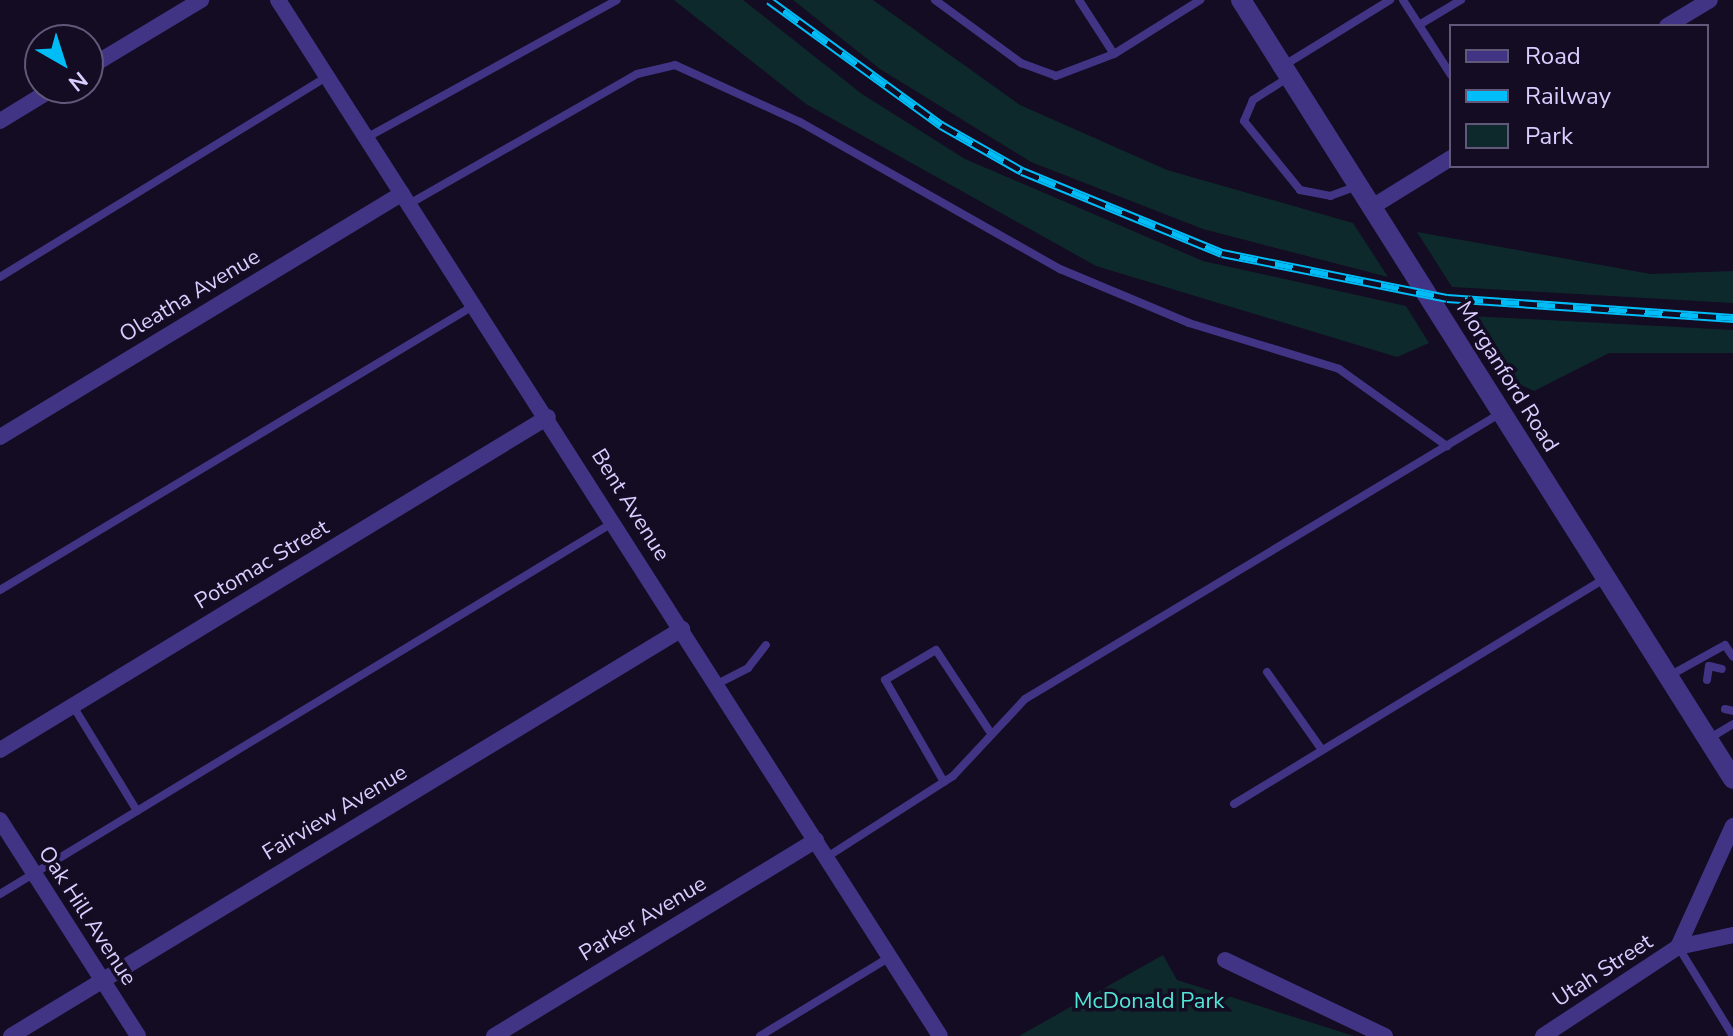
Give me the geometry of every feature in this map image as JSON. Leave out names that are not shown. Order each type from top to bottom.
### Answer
[{"type":"street","points":[[104,58],[201,0]]},
{"type":"street","name":"Bent Avenue","points":[[278,0],[406,199],[478,303],[940,1036]]},
{"type":"street","name":"Morganford Road","points":[[1241,0],[1733,779]]},
{"type":"street","points":[[1670,24],[1710,0]]},
{"type":"street","points":[[0,121],[28,104]]},
{"type":"street","points":[[1372,207],[1449,159]]},
{"type":"street","name":"Oleatha Avenue","points":[[0,437],[406,199]]},
{"type":"street","name":"Potomac Street","points":[[0,750],[548,417]]},
{"type":"street","name":"Fairview Avenue","points":[[11,1036],[682,629]]},
{"type":"street","name":"Oak Hill Avenue","points":[[0,820],[138,1036]]},
{"type":"street","points":[[1678,947],[1733,826]]},
{"type":"street","name":"Parker Avenue","points":[[494,1036],[816,840]]},
{"type":"street","name":"Utah Street","points":[[1543,1036],[1678,947],[1733,935]]},
{"type":"street","points":[[1225,960],[1385,1036]]},
{"type":"lane","points":[[366,138],[617,0]]},
{"type":"lane","points":[[935,0],[1021,63],[1056,76],[1114,54],[1200,0]]},
{"type":"lane","points":[[1079,0],[1114,54]]},
{"type":"lane","points":[[1359,186],[1330,196],[1300,190],[1244,121],[1253,100],[1286,72],[1390,0]]},
{"type":"lane","points":[[1403,0],[1449,72]]},
{"type":"lane","points":[[1419,25],[1461,0]]},
{"type":"lane","points":[[406,199],[637,74],[675,65],[800,122],[1060,269],[1189,323],[1339,369],[1447,446]]},
{"type":"lane","points":[[0,277],[327,77]]},
{"type":"lane","points":[[0,590],[478,303]]},
{"type":"lane","points":[[827,857],[944,782],[1025,699],[1502,412]]},
{"type":"lane","points":[[0,894],[615,522]]},
{"type":"lane","points":[[1234,804],[1606,578]]},
{"type":"lane","points":[[717,684],[748,668],[766,645]]},
{"type":"lane","points":[[1669,677],[1725,645],[1733,657]]},
{"type":"lane","points":[[944,782],[885,680],[936,650],[990,732]]},
{"type":"lane","points":[[1704,657],[1709,666],[1707,680]]},
{"type":"lane","points":[[1709,666],[1722,669]]},
{"type":"lane","points":[[1267,672],[1322,750]]},
{"type":"lane","points":[[73,706],[137,811]]},
{"type":"lane","points":[[1708,739],[1733,724]]},
{"type":"lane","points":[[1678,947],[1733,1036]]},
{"type":"lane","points":[[760,1036],[890,956]]},
{"type":"green space","points":[[674,0],[743,0],[862,94],[965,159],[1203,261],[1406,306],[1429,343],[1397,357],[1096,266],[806,104]]},
{"type":"green space","points":[[793,0],[873,0],[1020,105],[1167,170],[1353,223],[1388,277],[1203,229],[1031,162],[880,69]]},
{"type":"green space","points":[[1417,232],[1651,274],[1733,271],[1733,303],[1452,287]]},
{"type":"green space","points":[[1471,316],[1733,330],[1733,353],[1609,353],[1534,391],[1513,381]]},
{"type":"green space","name":"McDonald Park","points":[[1163,955],[1177,980],[1354,1036],[1019,1036]]},
{"type":"railway","points":[[769,0],[941,125],[1022,171],[1222,253],[1447,298],[1733,318]]}]
